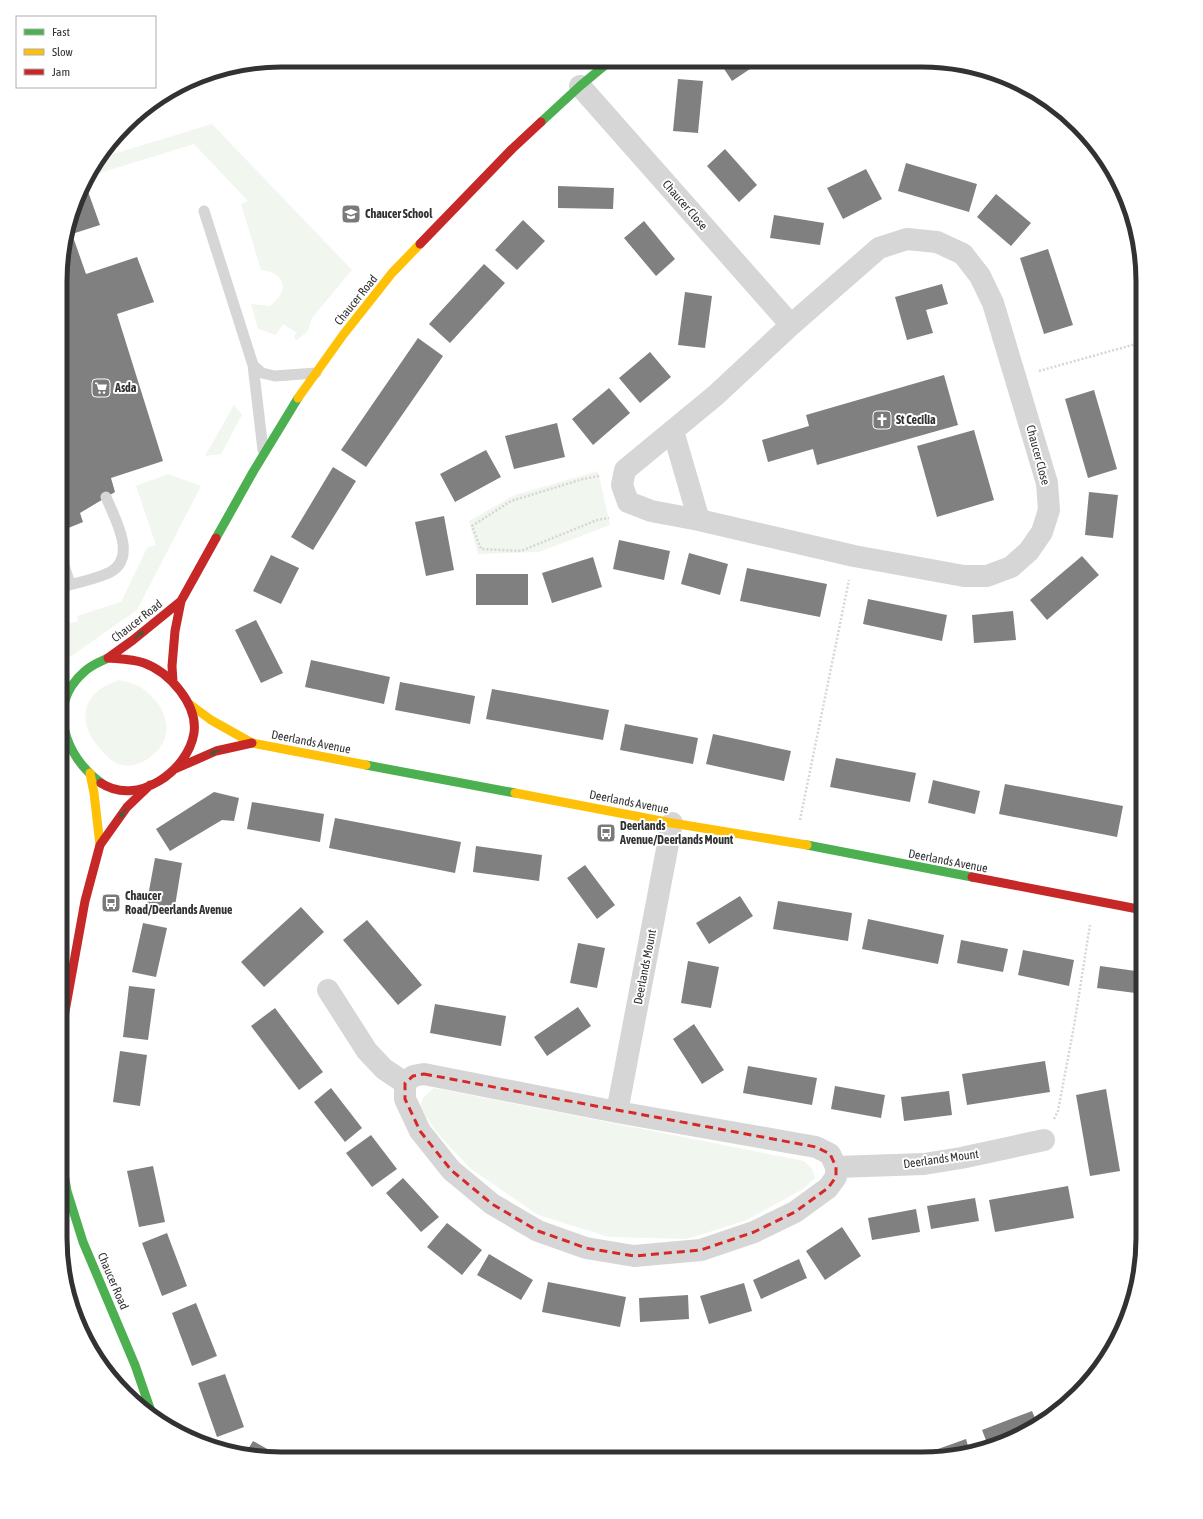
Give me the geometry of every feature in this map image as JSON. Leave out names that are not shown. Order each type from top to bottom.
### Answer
[{"type":"main road","name":"Chaucer Road","points":[[173,682],[172,666],[175,631],[181,601],[263,454],[316,373],[343,335],[392,273],[512,149],[603,67]]},
{"type":"main road","name":"Chaucer Road","points":[[108,658],[181,601]]},
{"type":"main road","points":[[67,743],[96,780],[116,790],[137,790],[150,785],[174,770],[187,752],[194,732],[192,714],[188,703],[173,682],[165,674],[145,663],[125,659],[108,658],[83,672],[68,677]]},
{"type":"main road","points":[[67,697],[74,683],[83,672]]},
{"type":"main road","name":"Deerlands Avenue","points":[[188,703],[211,720],[252,743],[672,823],[795,843],[1136,909]]},
{"type":"main road","name":"Deerlands Avenue","points":[[174,770],[216,751],[252,743]]},
{"type":"main road","points":[[90,773],[94,793],[100,845]]},
{"type":"main road","points":[[67,1000],[85,900],[100,845],[127,807],[150,785]]},
{"type":"main road","name":"Chaucer Road","points":[[67,1191],[83,1242],[135,1365],[148,1406]]},
{"type":"street","name":"Chaucer Close","points":[[580,86],[791,325]]},
{"type":"street","name":"Chaucer Close","points":[[907,239],[937,242],[963,254],[980,276],[993,303],[1047,483],[1048,510],[1042,532],[1029,551],[1011,567],[988,576],[964,576],[854,556],[699,520],[651,511],[628,502],[622,485],[625,470],[716,395],[791,325],[879,248],[907,239]]},
{"type":"street","points":[[673,431],[699,520]]},
{"type":"street","name":"Deerlands Mount","points":[[618,1112],[672,823]]},
{"type":"street","points":[[328,990],[367,1051],[384,1068],[405,1083]]},
{"type":"street","points":[[424,1074],[618,1112],[816,1147],[830,1154],[836,1167],[836,1177],[828,1188],[795,1212],[754,1232],[700,1250],[634,1256],[586,1248],[538,1231],[492,1204],[451,1170],[420,1131],[405,1099],[405,1083],[413,1076],[424,1074]]},
{"type":"street","name":"Deerlands Mount","points":[[836,1167],[924,1164],[961,1158],[1044,1140]]},
{"type":"lane","points":[[204,211],[253,365],[263,454]]},
{"type":"lane","points":[[253,365],[262,373],[275,376],[316,373]]},
{"type":"lane","points":[[67,586],[108,574],[118,566],[124,550],[122,534],[106,497]]},
{"type":"path","points":[[1016,378],[1136,344]]},
{"type":"path","points":[[613,518],[597,520],[521,551],[481,549],[472,526],[511,501],[583,479],[625,470]]},
{"type":"path","points":[[795,843],[854,556]]},
{"type":"path","points":[[1044,1140],[1058,1111],[1074,1026],[1093,901]]},
{"type":"highlighted area","points":[[424,1074],[816,1147],[830,1154],[836,1167],[836,1177],[828,1188],[795,1212],[754,1232],[701,1250],[634,1256],[586,1248],[538,1231],[492,1204],[451,1170],[420,1131],[405,1099],[405,1083],[413,1076]]},
{"type":"shaded area","points":[[212,124],[352,270],[312,318],[308,331],[297,340],[294,338],[296,332],[283,324],[276,335],[258,329],[251,304],[270,306],[281,294],[283,289],[280,279],[276,275],[261,270],[241,204],[248,201],[194,144],[96,174],[108,156]]},
{"type":"shaded area","points":[[234,405],[242,415],[221,454],[205,456]]},
{"type":"shaded area","points":[[598,471],[610,525],[539,552],[478,554],[469,521],[515,495]]},
{"type":"shaded area","points":[[168,474],[201,486],[137,610],[67,658],[67,624],[78,621],[77,616],[121,602],[147,548],[156,545],[136,486]]},
{"type":"shaded area","points":[[120,680],[135,684],[154,698],[166,721],[165,738],[157,751],[148,759],[130,766],[116,763],[102,751],[93,740],[88,730],[86,719],[86,709],[90,700],[97,692],[107,685]]},
{"type":"shaded area","points":[[434,1088],[804,1161],[812,1169],[815,1178],[803,1189],[747,1220],[687,1239],[609,1237],[538,1215],[470,1168],[437,1133],[420,1107],[423,1098]]},
{"type":"building","points":[[723,67],[753,67],[732,81]]},
{"type":"building","points":[[678,79],[703,81],[698,133],[673,131]]},
{"type":"building","points":[[725,149],[757,185],[739,202],[707,166]]},
{"type":"building","points":[[906,163],[977,184],[969,212],[898,191]]},
{"type":"building","points":[[866,169],[882,199],[843,219],[827,188]]},
{"type":"building","points":[[558,186],[614,188],[613,209],[558,208]]},
{"type":"building","name":"Asda","points":[[87,190],[100,225],[72,234],[78,212]]},
{"type":"building","points":[[996,194],[1031,223],[1011,246],[977,217]]},
{"type":"building","points":[[774,215],[824,223],[820,245],[770,238]]},
{"type":"building","points":[[523,220],[545,241],[517,270],[495,250]]},
{"type":"building","points":[[644,221],[675,259],[656,276],[624,238]]},
{"type":"building","name":"Asda","points":[[72,234],[86,274],[137,257],[154,302],[117,314],[163,461],[111,478],[115,492],[80,513],[83,522],[67,529],[67,267]]},
{"type":"building","points":[[1048,249],[1073,325],[1044,334],[1020,258]]},
{"type":"building","points":[[484,264],[505,283],[450,343],[429,324]]},
{"type":"building","points":[[942,284],[948,304],[926,310],[933,333],[907,340],[895,297]]},
{"type":"building","points":[[685,292],[712,296],[705,348],[678,345]]},
{"type":"building","points":[[418,338],[443,356],[366,467],[341,450]]},
{"type":"building","points":[[650,352],[671,377],[640,403],[619,378]]},
{"type":"building","name":"St Cecilia","points":[[944,375],[958,425],[817,465],[813,449],[768,462],[762,440],[809,426],[806,415]]},
{"type":"building","points":[[609,388],[630,413],[593,445],[572,419]]},
{"type":"building","points":[[1094,390],[1117,469],[1088,478],[1065,399]]},
{"type":"building","points":[[557,423],[565,457],[514,469],[505,436]]},
{"type":"building","points":[[974,430],[994,500],[937,517],[917,446]]},
{"type":"building","points":[[486,450],[501,477],[455,502],[440,474]]},
{"type":"building","points":[[333,467],[356,481],[313,550],[291,537]]},
{"type":"building","points":[[1089,492],[1118,495],[1113,538],[1085,535]]},
{"type":"building","points":[[444,516],[454,570],[426,576],[415,522]]},
{"type":"building","points":[[619,540],[670,551],[664,580],[613,569]]},
{"type":"building","points":[[689,553],[728,564],[720,595],[681,584]]},
{"type":"building","points":[[271,555],[299,568],[281,604],[253,591]]},
{"type":"building","points":[[1082,556],[1099,575],[1047,620],[1030,600]]},
{"type":"building","points":[[593,557],[602,587],[552,603],[542,573]]},
{"type":"building","points":[[747,568],[827,584],[820,617],[740,601]]},
{"type":"building","points":[[476,574],[528,574],[528,605],[476,605]]},
{"type":"building","points":[[868,599],[947,615],[942,641],[863,624]]},
{"type":"building","points":[[1013,611],[1016,640],[974,643],[972,615]]},
{"type":"building","points":[[256,620],[283,673],[261,683],[235,630]]},
{"type":"building","points":[[311,660],[390,677],[384,704],[305,687]]},
{"type":"building","points":[[400,682],[475,696],[470,724],[395,710]]},
{"type":"building","points":[[492,689],[609,710],[603,740],[486,719]]},
{"type":"building","points":[[625,724],[698,738],[693,764],[620,750]]},
{"type":"building","points":[[713,734],[791,751],[784,781],[706,764]]},
{"type":"building","points":[[836,758],[916,773],[910,802],[830,787]]},
{"type":"building","points":[[933,780],[980,791],[975,814],[928,803]]},
{"type":"building","points":[[1005,784],[1123,806],[1117,837],[999,814]]},
{"type":"building","points":[[214,792],[239,798],[234,821],[222,820],[170,851],[156,829]]},
{"type":"building","points":[[252,802],[324,814],[320,842],[247,829]]},
{"type":"building","points":[[335,818],[461,842],[455,873],[329,848]]},
{"type":"building","points":[[476,846],[542,855],[539,881],[473,872]]},
{"type":"building","points":[[155,858],[182,863],[174,912],[146,907]]},
{"type":"building","points":[[585,865],[615,905],[597,919],[567,878]]},
{"type":"building","points":[[740,896],[753,916],[709,944],[696,923]]},
{"type":"building","points":[[778,901],[852,913],[848,941],[773,929]]},
{"type":"building","points":[[301,907],[324,932],[264,987],[241,962]]},
{"type":"building","points":[[868,919],[944,935],[938,964],[862,949]]},
{"type":"building","points":[[367,920],[422,985],[398,1005],[343,940]]},
{"type":"building","points":[[143,923],[167,928],[156,977],[132,972]]},
{"type":"building","points":[[961,940],[1008,949],[1003,972],[957,963]]},
{"type":"building","points":[[578,943],[605,948],[597,988],[570,983]]},
{"type":"building","points":[[1023,950],[1074,960],[1069,986],[1018,975]]},
{"type":"building","points":[[688,961],[719,967],[711,1008],[681,1003]]},
{"type":"building","points":[[1100,966],[1136,971],[1136,993],[1097,988]]},
{"type":"building","points":[[129,986],[155,989],[148,1040],[123,1037]]},
{"type":"building","points":[[435,1004],[506,1016],[501,1046],[430,1033]]},
{"type":"building","points":[[578,1007],[591,1026],[547,1056],[534,1037]]},
{"type":"building","points":[[275,1008],[323,1072],[299,1090],[251,1026]]},
{"type":"building","points":[[694,1024],[724,1070],[702,1084],[673,1039]]},
{"type":"building","points":[[120,1051],[147,1055],[140,1106],[113,1102]]},
{"type":"building","points":[[1045,1061],[1050,1092],[967,1105],[962,1074]]},
{"type":"building","points":[[748,1066],[817,1078],[812,1105],[743,1093]]},
{"type":"building","points":[[835,1086],[885,1095],[881,1118],[831,1109]]},
{"type":"building","points":[[331,1088],[362,1128],[345,1142],[314,1102]]},
{"type":"building","points":[[1106,1089],[1120,1171],[1090,1176],[1076,1095]]},
{"type":"building","points":[[949,1091],[952,1115],[904,1121],[901,1097]]},
{"type":"building","points":[[371,1135],[397,1169],[372,1187],[346,1153]]},
{"type":"building","points":[[153,1166],[165,1222],[139,1227],[127,1171]]},
{"type":"building","points":[[403,1178],[439,1217],[421,1232],[386,1193]]},
{"type":"building","points":[[1068,1186],[1074,1218],[995,1232],[989,1200]]},
{"type":"building","points":[[975,1198],[979,1221],[931,1229],[927,1206]]},
{"type":"building","points":[[916,1209],[920,1232],[872,1240],[868,1218]]},
{"type":"building","points":[[447,1223],[482,1250],[462,1275],[427,1247]]},
{"type":"building","points":[[842,1227],[861,1256],[825,1280],[806,1251]]},
{"type":"building","points":[[167,1233],[187,1286],[162,1296],[142,1243]]},
{"type":"building","points":[[489,1254],[533,1280],[521,1300],[477,1275]]},
{"type":"building","points":[[799,1259],[807,1278],[761,1299],[753,1280]]},
{"type":"building","points":[[548,1282],[626,1297],[620,1327],[542,1312]]},
{"type":"building","points":[[744,1283],[752,1311],[709,1324],[700,1296]]},
{"type":"building","points":[[688,1295],[689,1319],[640,1322],[639,1298]]},
{"type":"building","points":[[196,1303],[217,1356],[192,1366],[172,1313]]},
{"type":"building","points":[[225,1374],[244,1427],[217,1437],[198,1383]]},
{"type":"building","points":[[1032,1411],[1036,1419],[1017,1430],[987,1442],[982,1430]]},
{"type":"building","points":[[966,1439],[968,1447],[936,1452],[930,1452]]},
{"type":"building","points":[[253,1441],[273,1452],[267,1452],[248,1449]]},
{"type":"traffic: fast","points":[[541,122],[603,67]]},
{"type":"traffic: fast","points":[[216,538],[253,472],[298,398]]},
{"type":"traffic: fast","points":[[67,698],[72,685],[84,672],[108,658]]},
{"type":"traffic: fast","points":[[67,736],[78,759],[88,772],[101,783]]},
{"type":"traffic: fast","points":[[366,765],[515,793]]},
{"type":"traffic: fast","points":[[807,845],[972,877]]},
{"type":"traffic: fast","points":[[67,1191],[83,1242],[135,1365],[149,1407]]},
{"type":"traffic: slow","points":[[298,398],[343,335],[392,273],[420,244]]},
{"type":"traffic: slow","points":[[188,703],[211,720],[252,743],[366,765]]},
{"type":"traffic: slow","points":[[90,773],[94,793],[100,845]]},
{"type":"traffic: slow","points":[[515,793],[672,823],[807,845]]},
{"type":"traffic: jam","points":[[420,244],[512,149],[541,122]]},
{"type":"traffic: jam","points":[[173,682],[172,666],[175,631],[181,601],[216,538]]},
{"type":"traffic: jam","points":[[108,658],[181,601]]},
{"type":"traffic: jam","points":[[101,783],[115,789],[130,791],[145,788],[159,781],[171,772],[182,760],[190,747],[194,733],[194,722],[187,700],[172,681],[153,667],[144,663],[126,659],[108,658]]},
{"type":"traffic: jam","points":[[175,769],[216,751],[252,743]]},
{"type":"traffic: jam","points":[[67,1000],[85,901],[100,845],[127,807],[150,785]]},
{"type":"traffic: jam","points":[[972,877],[1136,909]]},
{"type":"place","name":"Chaucer School","points":[[351,214]]},
{"type":"place","name":"Asda","points":[[101,388]]},
{"type":"place","name":"St Cecilia","points":[[882,420]]},
{"type":"place","name":"Deerlands Avenue/Deerlands Mount","points":[[606,833]]},
{"type":"place","name":"Chaucer Road/Deerlands Avenue","points":[[111,903]]}]
